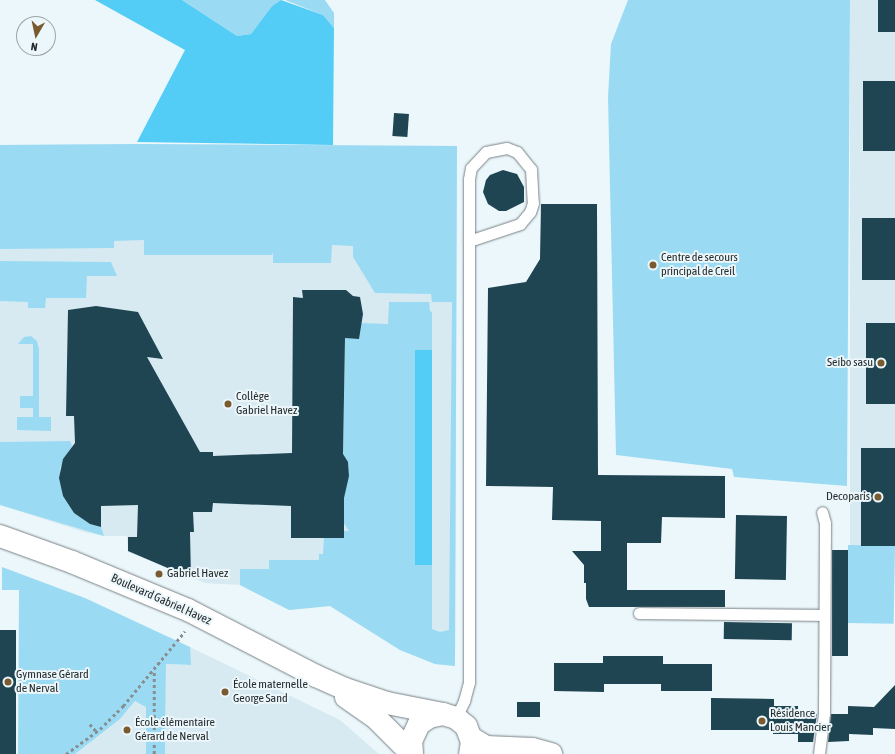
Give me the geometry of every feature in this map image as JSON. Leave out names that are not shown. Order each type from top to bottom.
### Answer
[{"type":"street","name":"Boulevard Gabriel Havez","points":[[0,536],[84,567],[188,610],[316,676],[376,700],[449,716]]},
{"type":"street","name":"Boulevard Gabriel Havez","points":[[316,676],[377,719],[412,754]]},
{"type":"street","points":[[412,754],[412,736],[418,724],[429,717],[449,716],[466,726],[471,746],[525,749],[551,754]]},
{"type":"lane","points":[[449,716],[464,702],[469,682],[469,241],[471,168],[477,159],[496,148],[518,152],[531,169],[533,203],[530,212],[520,224],[469,241]]},
{"type":"lane","points":[[819,754],[824,713],[825,523],[822,512]]},
{"type":"lane","points":[[639,613],[824,615]]},
{"type":"path","points":[[66,754],[97,732],[123,706],[154,671],[187,629]]},
{"type":"path","points":[[154,671],[154,754]]},
{"type":"path","points":[[90,724],[97,732]]},
{"type":"shaded area","points":[[95,0],[182,0],[237,36],[251,34],[272,6],[281,0],[323,15],[334,28],[333,145],[137,142],[185,50]]},
{"type":"shaded area","points":[[182,0],[281,0],[272,6],[251,34],[237,36]]},
{"type":"shaded area","points":[[285,0],[325,0],[334,13],[334,28],[323,15]]},
{"type":"shaded area","points":[[628,0],[850,0],[847,486],[734,477],[732,469],[616,455],[608,97],[611,44]]},
{"type":"shaded area","points":[[850,0],[895,0],[895,545],[850,545]]},
{"type":"shaded area","name":"Collège Gabriel Havez","points":[[141,144],[457,146],[455,666],[435,664],[400,650],[330,606],[290,610],[240,585],[205,583],[128,552],[127,536],[104,536],[84,532],[0,505],[0,145]]},
{"type":"shaded area","points":[[141,144],[457,146],[455,666],[435,664],[400,650],[330,606],[289,610],[240,585],[240,569],[269,569],[269,560],[319,560],[319,554],[323,554],[324,537],[344,538],[344,531],[349,531],[343,522],[344,485],[349,476],[348,462],[343,459],[345,338],[361,323],[388,324],[389,302],[429,302],[430,311],[432,312],[432,629],[440,632],[449,630],[452,302],[432,302],[431,294],[375,293],[353,257],[353,246],[332,245],[331,263],[273,263],[273,252],[272,255],[144,255],[144,240],[114,241],[114,248],[0,249],[0,145]]},
{"type":"shaded area","points":[[0,261],[111,262],[117,276],[87,276],[86,298],[46,298],[45,308],[28,308],[28,302],[0,301]]},
{"type":"shaded area","points":[[31,336],[37,341],[39,349],[39,417],[51,417],[51,431],[17,430],[17,417],[33,417],[33,408],[20,408],[20,396],[33,396],[33,344],[18,344],[24,337]]},
{"type":"shaded area","points":[[415,350],[432,350],[432,565],[415,565]]},
{"type":"shaded area","points":[[70,441],[72,446],[60,468],[63,496],[74,513],[90,524],[101,527],[104,536],[0,505],[0,442]]},
{"type":"shaded area","points":[[848,545],[895,546],[894,624],[847,623]]},
{"type":"shaded area","points":[[2,567],[85,598],[190,647],[191,665],[166,664],[165,754],[146,754],[146,707],[135,701],[120,719],[75,754],[18,754],[19,590],[2,590]]},
{"type":"shaded area","name":"École maternelle George Sand","points":[[190,647],[340,720],[379,754],[165,754],[166,664],[190,665]]},
{"type":"shaded area","name":"École élémentaire Gérard de Nerval","points":[[135,701],[146,706],[146,754],[75,754],[120,719]]},
{"type":"building","points":[[878,0],[895,0],[895,32],[878,32]]},
{"type":"building","points":[[863,81],[895,81],[895,151],[863,151]]},
{"type":"building","points":[[394,113],[409,114],[407,137],[392,136]]},
{"type":"building","points":[[503,170],[517,174],[524,187],[524,202],[506,211],[499,211],[488,204],[483,192],[486,180],[490,175]]},
{"type":"building","points":[[541,204],[597,204],[598,475],[725,476],[725,518],[662,517],[661,543],[627,543],[627,590],[725,590],[725,607],[589,607],[586,599],[586,583],[584,583],[584,565],[572,551],[601,551],[601,521],[552,520],[553,487],[486,486],[488,288],[526,282],[540,259]]},
{"type":"building","points":[[862,218],[895,218],[895,280],[862,280]]},
{"type":"building","points":[[302,290],[346,290],[353,296],[360,297],[363,314],[359,339],[345,338],[343,454],[348,462],[349,476],[344,498],[344,538],[291,538],[291,506],[213,503],[212,512],[193,512],[194,532],[190,532],[191,578],[128,551],[128,537],[137,537],[138,505],[101,506],[101,527],[90,524],[74,513],[63,496],[59,478],[63,459],[75,443],[74,416],[66,416],[68,310],[96,306],[138,312],[163,359],[147,357],[200,452],[213,452],[213,456],[292,453],[293,297],[303,298]]},
{"type":"building","name":"Seibo sasu","points":[[866,323],[895,323],[895,404],[866,404]]},
{"type":"building","name":"Decoparis","points":[[861,448],[895,448],[895,546],[861,546]]},
{"type":"building","points":[[736,515],[787,516],[786,580],[735,579]]},
{"type":"building","points":[[832,550],[848,550],[848,656],[832,656]]},
{"type":"building","points":[[724,622],[792,623],[792,640],[724,639]]},
{"type":"building","name":"Gymnase Gérard de Nerval","points":[[0,630],[16,630],[16,754],[0,754]]},
{"type":"building","points":[[603,656],[663,656],[663,664],[712,664],[712,691],[661,691],[661,684],[604,684],[604,692],[554,691],[554,663],[603,663]]},
{"type":"building","name":"Résidence Louis Mancier","points":[[895,685],[895,729],[873,728],[873,735],[849,734],[849,741],[828,742],[831,714],[848,714],[848,706],[874,707]]},
{"type":"building","name":"Résidence Louis Mancier","points":[[711,698],[774,699],[774,706],[798,706],[798,714],[817,714],[813,742],[798,742],[798,734],[773,734],[773,730],[711,730]]},
{"type":"building","points":[[517,702],[540,702],[540,717],[517,717]]},
{"type":"place","name":"Centre de secours principal de Creil","points":[[653,265]]},
{"type":"place","name":"Seibo sasu","points":[[881,363]]},
{"type":"place","name":"Collège Gabriel Havez","points":[[228,404]]},
{"type":"place","name":"Decoparis","points":[[878,497]]},
{"type":"place","name":"Gabriel Havez","points":[[159,574]]},
{"type":"place","name":"Gymnase Gérard de Nerval","points":[[8,682]]},
{"type":"place","name":"École maternelle George Sand","points":[[225,692]]},
{"type":"place","name":"Résidence Louis Mancier","points":[[762,721]]},
{"type":"place","name":"École élémentaire Gérard de Nerval","points":[[127,730]]}]
